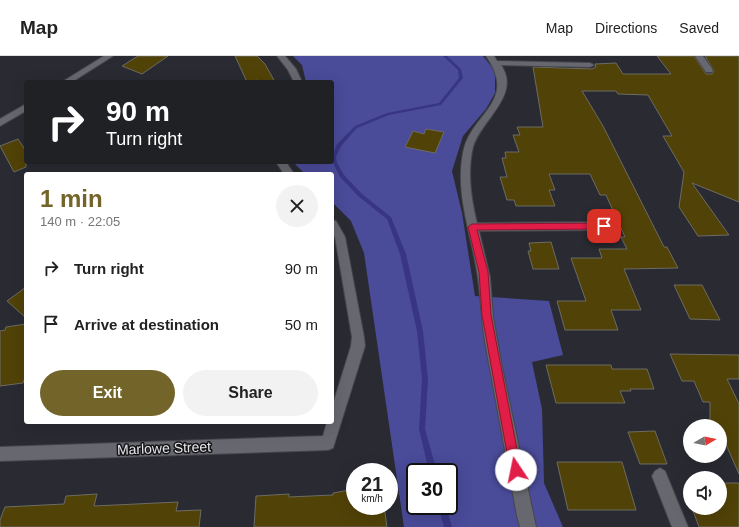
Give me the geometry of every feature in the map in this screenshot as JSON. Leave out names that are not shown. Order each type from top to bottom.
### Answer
[{"type":"street","points":[[69,80],[109,56]]},
{"type":"street","points":[[281,56],[292,69],[297,80]]},
{"type":"street","points":[[699,56],[709,70]]},
{"type":"street","points":[[493,60],[590,65]]},
{"type":"street","points":[[493,60],[501,72],[502,83],[499,101],[471,142],[466,161],[464,186],[483,272],[487,315],[524,516],[528,527]]},
{"type":"street","points":[[0,123],[24,108]]},
{"type":"street","points":[[472,227],[604,226]]},
{"type":"street","name":"Marlowe Street","points":[[334,227],[340,237],[358,336],[358,346],[334,423]]},
{"type":"street","name":"Marlowe Street","points":[[0,454],[328,442],[334,424]]},
{"type":"street","points":[[660,476],[680,527]]},
{"type":"shaded area","points":[[293,56],[483,56],[495,71],[495,93],[486,109],[463,136],[452,171],[462,213],[475,296],[549,301],[563,355],[532,362],[542,409],[544,483],[563,527],[404,527],[398,486],[398,463],[395,463],[364,253],[351,221],[334,204],[334,172],[303,172],[295,164],[334,164],[334,80],[306,80],[302,65]]},
{"type":"building","points":[[138,56],[168,56],[142,74],[122,66]]},
{"type":"building","points":[[235,56],[257,56],[265,64],[274,80],[257,80],[246,80]]},
{"type":"building","points":[[657,56],[694,56],[706,74],[712,74],[714,71],[705,56],[739,56],[739,202],[692,183],[729,235],[698,236],[679,207],[684,172],[663,136],[672,136],[648,95],[618,94],[616,91],[582,91],[603,126],[664,247],[667,247],[678,268],[624,269],[641,310],[611,310],[618,330],[565,330],[557,301],[586,301],[571,258],[602,258],[599,249],[627,249],[621,237],[625,237],[606,195],[600,195],[590,174],[549,174],[555,190],[549,190],[555,206],[516,206],[514,200],[507,200],[500,177],[507,177],[502,158],[506,158],[505,152],[519,152],[513,135],[520,135],[517,127],[543,127],[533,67],[592,69],[596,67],[595,64],[616,63],[623,74],[671,74]]},
{"type":"building","points":[[426,129],[444,132],[435,153],[405,147],[413,131],[424,134]]},
{"type":"building","points":[[18,139],[24,148],[24,164],[26,164],[26,167],[14,172],[0,146]]},
{"type":"building","points":[[551,242],[559,269],[533,269],[528,251],[531,251],[529,243]]},
{"type":"building","points":[[674,285],[702,285],[720,320],[690,319]]},
{"type":"building","points":[[24,288],[24,316],[7,301]]},
{"type":"building","points":[[24,324],[24,380],[23,383],[0,386],[0,331],[5,330],[6,327]]},
{"type":"building","points":[[670,354],[739,355],[739,379],[727,379],[739,404],[739,474],[727,447],[727,419],[710,419],[710,402],[703,402],[694,381],[682,381]]},
{"type":"building","points":[[546,365],[611,365],[612,369],[647,369],[654,389],[630,389],[631,391],[620,391],[625,403],[556,403]]},
{"type":"building","points":[[655,431],[667,464],[640,464],[628,432]]},
{"type":"building","points":[[557,462],[622,462],[636,510],[568,510]]},
{"type":"building","points":[[727,483],[739,483],[739,527],[699,527],[695,515],[727,515]]},
{"type":"building","points":[[346,491],[346,515],[385,515],[387,527],[254,527],[256,496],[289,494],[289,497],[333,495],[333,493]]},
{"type":"building","points":[[97,494],[94,506],[178,502],[176,511],[201,510],[199,527],[0,527],[0,520],[5,507],[64,504],[66,496]]},
{"type":"waterway","points":[[431,463],[422,429],[425,379],[420,331],[403,254],[389,218],[360,195],[342,176],[335,163],[334,157],[339,145],[356,127],[388,114],[440,104],[461,78],[460,70],[445,56]]},
{"type":"waterway","points":[[445,515],[448,527]]},
{"type":"route","points":[[516,470],[487,315],[483,272],[472,227],[604,226]]}]
